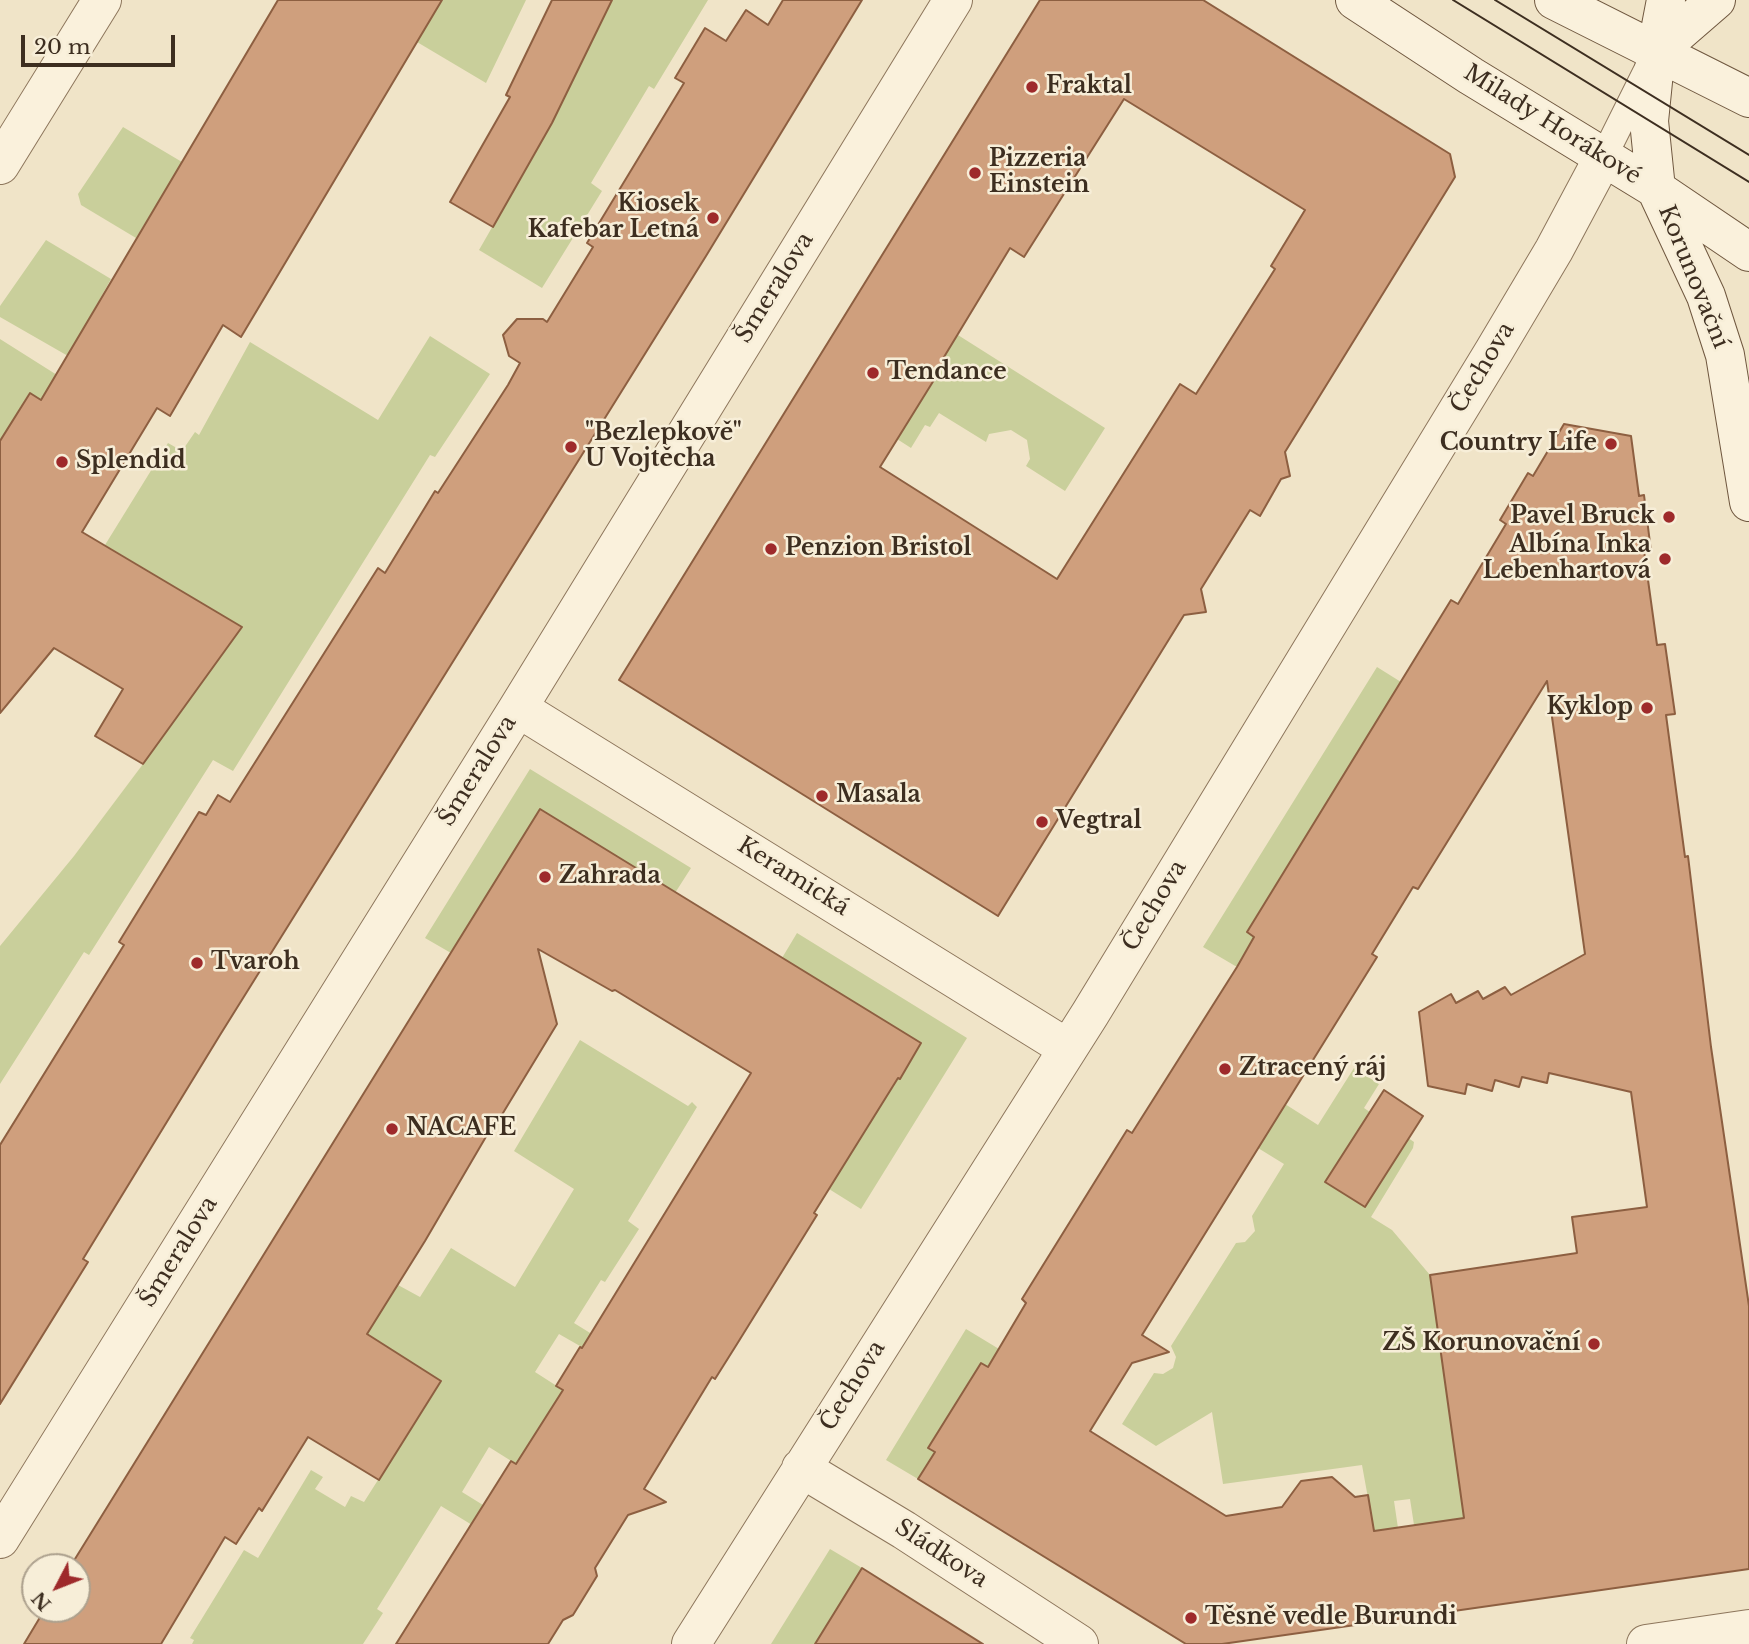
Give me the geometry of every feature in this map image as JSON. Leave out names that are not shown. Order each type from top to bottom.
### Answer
[{"type":"street","points":[[0,165],[102,0]]},
{"type":"street","name":"Šmeralova","points":[[0,1539],[953,0]]},
{"type":"street","name":"Milady Horákové","points":[[1354,0],[1471,76],[1656,189],[1749,252]]},
{"type":"street","points":[[1554,0],[1749,98]]},
{"type":"street","name":"Korunovační","points":[[1666,0],[1656,52],[1649,121],[1656,189],[1706,296],[1725,355],[1749,502]]},
{"type":"street","points":[[1656,52],[1716,1]]},
{"type":"street","name":"Čechova","points":[[691,1644],[1067,1048],[1500,340],[1554,250],[1603,158]]},
{"type":"street","name":"Keramická","points":[[517,708],[1067,1048]]},
{"type":"street","name":"Sládkova","points":[[801,1468],[904,1530],[1079,1644]]},
{"type":"street","points":[[1646,1644],[1749,1629]]},
{"type":"lane","points":[[1603,158],[1656,52]]},
{"type":"green space","points":[[442,0],[526,0],[486,83],[417,42]]},
{"type":"green space","points":[[612,0],[708,0],[654,89],[649,86],[591,183],[602,191],[542,288],[479,250],[552,123]]},
{"type":"green space","points":[[123,127],[182,162],[136,238],[81,205],[78,194]]},
{"type":"green space","points":[[46,240],[111,279],[68,356],[0,317],[0,306]]},
{"type":"green space","points":[[950,330],[1105,428],[1065,491],[1026,466],[1030,459],[1027,440],[1011,430],[989,434],[986,442],[939,413],[930,427],[925,425],[911,448],[897,439],[947,359],[937,352]]},
{"type":"green space","points":[[430,336],[490,374],[435,457],[430,455],[233,771],[213,760],[89,955],[84,952],[0,1084],[0,946],[74,856],[242,627],[105,545],[168,443],[182,451],[195,432],[199,435],[250,342],[378,420]]},
{"type":"green space","points":[[0,339],[57,375],[41,400],[29,393],[9,426],[0,465]]},
{"type":"green space","points":[[1377,667],[1409,687],[1247,931],[1254,937],[1237,967],[1203,947]]},
{"type":"green space","points":[[530,769],[691,868],[675,893],[540,809],[451,953],[425,938]]},
{"type":"green space","points":[[797,933],[967,1038],[861,1209],[829,1189],[920,1043],[782,958]]},
{"type":"green space","points":[[580,1040],[688,1106],[692,1102],[697,1107],[628,1221],[639,1229],[605,1282],[601,1280],[574,1323],[595,1336],[587,1350],[559,1334],[535,1372],[563,1390],[516,1464],[489,1447],[462,1492],[483,1505],[487,1511],[477,1528],[441,1506],[377,1609],[383,1613],[363,1644],[192,1644],[194,1640],[190,1638],[244,1550],[258,1558],[311,1470],[323,1477],[315,1489],[345,1507],[351,1496],[364,1502],[378,1480],[355,1395],[388,1347],[367,1334],[398,1285],[420,1297],[451,1248],[515,1287],[574,1189],[514,1151]]},
{"type":"green space","points":[[1354,1068],[1379,1084],[1364,1108],[1414,1142],[1413,1148],[1371,1217],[1392,1230],[1430,1275],[1464,1518],[1414,1525],[1410,1499],[1394,1501],[1398,1528],[1374,1531],[1362,1465],[1223,1484],[1212,1412],[1156,1446],[1122,1424],[1154,1373],[1163,1374],[1173,1368],[1176,1357],[1171,1346],[1236,1243],[1245,1242],[1255,1231],[1252,1216],[1284,1164],[1258,1148],[1285,1104],[1318,1125]]},
{"type":"green space","points":[[966,1329],[999,1349],[987,1367],[981,1363],[929,1447],[935,1452],[918,1479],[886,1460]]},
{"type":"green space","points":[[830,1549],[862,1568],[815,1644],[771,1644]]},
{"type":"building","points":[[278,0],[442,0],[241,337],[223,325],[170,416],[157,408],[82,532],[242,627],[143,764],[95,736],[123,689],[54,648],[0,713],[0,441],[30,393],[41,400]]},
{"type":"building","points":[[552,0],[612,0],[552,123],[493,227],[450,202],[510,97],[506,95]]},
{"type":"building","points":[[783,0],[862,0],[706,256],[220,1035],[83,1259],[88,1262],[0,1404],[0,1145],[124,945],[119,942],[199,812],[206,815],[218,795],[230,802],[378,568],[385,573],[435,491],[438,493],[508,385],[520,363],[509,356],[503,335],[517,319],[543,319],[547,322],[593,247],[587,243],[684,83],[675,78],[705,28],[726,41],[746,10],[768,25]]},
{"type":"building","points":[[1040,0],[1203,0],[1450,154],[1455,177],[1285,452],[1290,476],[1281,479],[1260,516],[1250,510],[1201,589],[1206,612],[1184,615],[998,916],[619,680]],"holes":[[[1124,99],[1305,210],[1271,266],[1275,269],[1196,394],[1180,384],[1057,579],[880,467],[947,359],[944,357],[1010,248],[1024,257]]]},
{"type":"building","points":[[1564,424],[1631,436],[1639,496],[1644,495],[1651,551],[1644,551],[1657,645],[1665,644],[1675,714],[1666,715],[1685,857],[1688,856],[1711,1047],[1749,1306],[1749,1569],[1222,1644],[1186,1644],[918,1479],[935,1452],[928,1448],[981,1363],[988,1367],[1026,1303],[1022,1299],[1127,1130],[1132,1133],[1237,967],[1254,937],[1247,932],[1451,600],[1458,604],[1506,524],[1500,520],[1528,473],[1533,476]],"holes":[[[1547,681],[1585,954],[1511,995],[1505,987],[1483,999],[1478,991],[1456,1003],[1451,994],[1419,1012],[1428,1086],[1465,1094],[1467,1084],[1492,1091],[1495,1080],[1519,1087],[1522,1077],[1547,1083],[1549,1073],[1631,1092],[1647,1207],[1572,1217],[1577,1253],[1430,1275],[1464,1518],[1374,1531],[1368,1495],[1355,1497],[1332,1477],[1301,1481],[1282,1507],[1226,1516],[1090,1431],[1132,1363],[1169,1352],[1142,1335],[1377,957],[1372,954],[1413,887],[1418,889]]]},
{"type":"building","points":[[540,809],[921,1043],[814,1213],[817,1215],[737,1344],[715,1379],[712,1377],[644,1489],[666,1502],[628,1515],[595,1568],[597,1576],[573,1615],[563,1620],[548,1644],[396,1644],[511,1461],[516,1464],[563,1390],[556,1386],[751,1073],[615,990],[612,991],[538,949],[557,1024],[367,1334],[441,1381],[379,1480],[308,1437],[262,1511],[259,1508],[236,1544],[225,1537],[161,1644],[24,1644],[37,1623],[91,1623],[91,1553],[79,1553]]},
{"type":"building","points":[[1384,1090],[1423,1116],[1365,1207],[1325,1182]]},
{"type":"building","points":[[862,1568],[983,1644],[815,1644]]},
{"type":"tram line","points":[[1453,0],[1749,182]]},
{"type":"tram line","points":[[1495,0],[1749,155]]},
{"type":"place","name":"Fraktal","points":[[1032,87]]},
{"type":"place","name":"Pizzeria Einstein","points":[[975,173]]},
{"type":"place","name":"Kiosek Kafebar Letná","points":[[713,218]]},
{"type":"place","name":"Tendance","points":[[873,373]]},
{"type":"place","name":"Country Life","points":[[1611,444]]},
{"type":"place","name":"\"Bezlepkově\" U Vojtěcha","points":[[571,447]]},
{"type":"place","name":"Splendid","points":[[62,462]]},
{"type":"place","name":"Pavel Bruck","points":[[1669,517]]},
{"type":"place","name":"Penzion Bristol","points":[[771,549]]},
{"type":"place","name":"Albína Inka Lebenhartová","points":[[1665,559]]},
{"type":"place","name":"Kyklop","points":[[1647,708]]},
{"type":"place","name":"Masala","points":[[822,796]]},
{"type":"place","name":"Vegtral","points":[[1042,822]]},
{"type":"place","name":"Zahrada","points":[[545,877]]},
{"type":"place","name":"Tvaroh","points":[[197,963]]},
{"type":"place","name":"Ztracený ráj","points":[[1225,1069]]},
{"type":"place","name":"NACAFE","points":[[392,1129]]},
{"type":"place","name":"ZŠ Korunovační","points":[[1594,1344]]},
{"type":"place","name":"Těsně vedle Burundi","points":[[1191,1618]]}]
